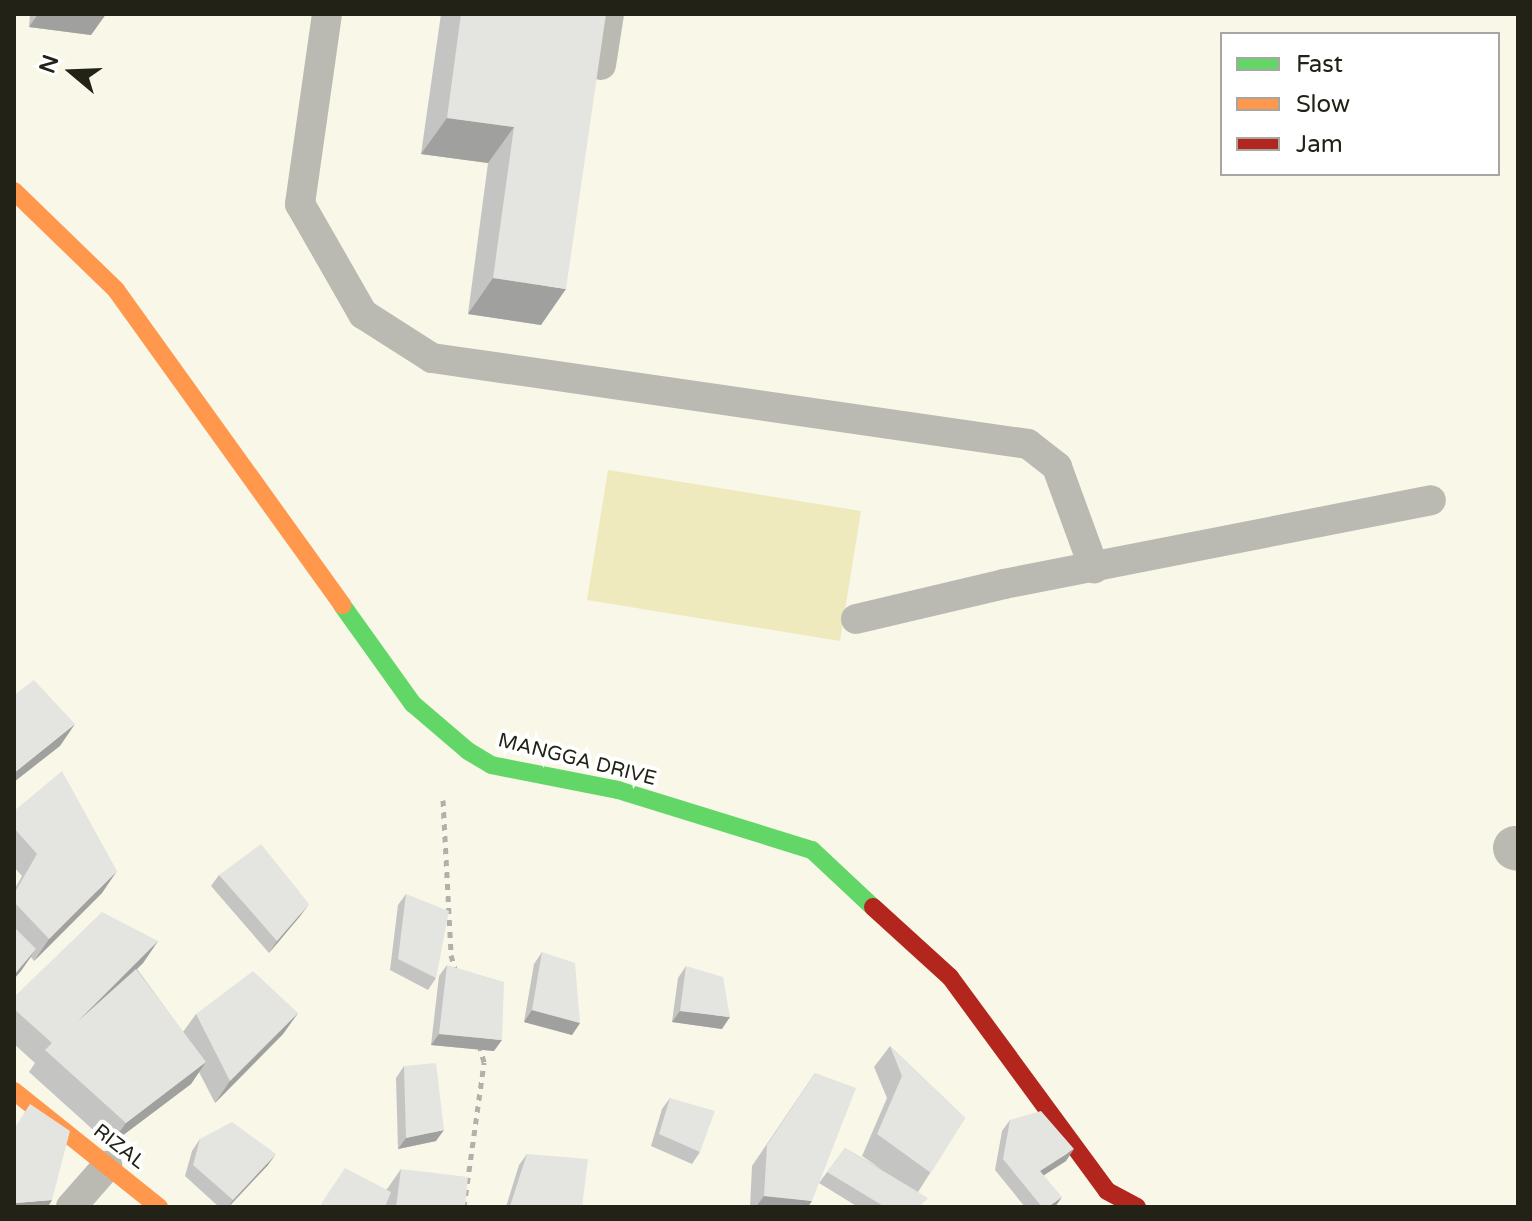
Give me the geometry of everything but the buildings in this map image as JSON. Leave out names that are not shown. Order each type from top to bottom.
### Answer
[{"type":"street","name":"MANGGA DRIVE","points":[[14,191],[116,290],[352,614],[393,681],[441,727],[468,751],[491,765],[618,790],[812,850],[950,977],[1111,1202]]},
{"type":"street","name":"RIZAL","points":[[14,1091],[159,1207]]},
{"type":"lane","points":[[327,14],[300,204],[363,314],[432,358],[1028,444],[1057,467],[1094,568]]},
{"type":"lane","points":[[601,65],[609,14]]},
{"type":"lane","points":[[856,619],[1431,500]]},
{"type":"lane","points":[[71,1207],[107,1166]]},
{"type":"path","points":[[441,727],[451,955],[460,986]]},
{"type":"path","points":[[464,1207],[484,1062],[475,1031]]},
{"type":"shaded area","points":[[608,470],[861,511],[840,641],[587,600]]},
{"type":"traffic: fast","points":[[342,605],[413,704],[468,751],[491,765],[618,790],[812,850],[873,907]]},
{"type":"traffic: slow","points":[[14,191],[116,290],[342,605]]},
{"type":"traffic: slow","points":[[14,1091],[159,1207]]},
{"type":"traffic: jam","points":[[873,907],[950,977],[1107,1191],[1137,1207]]}]
